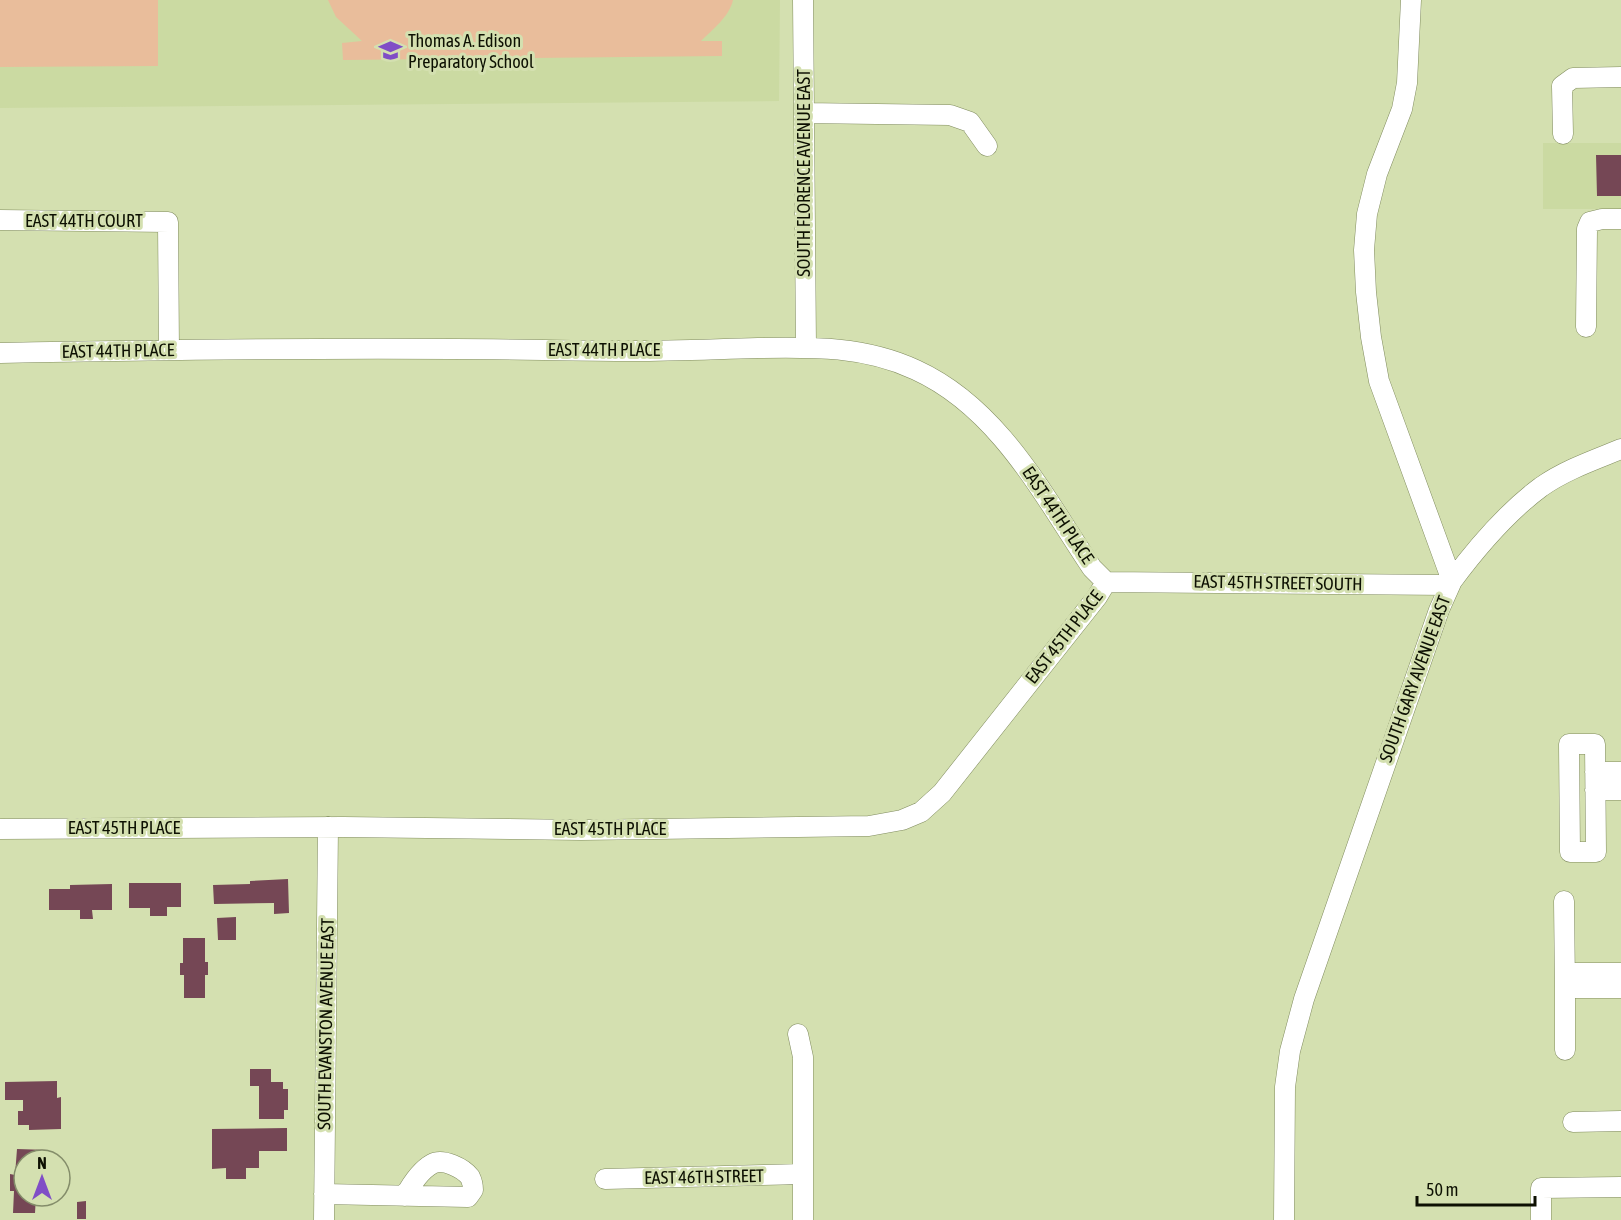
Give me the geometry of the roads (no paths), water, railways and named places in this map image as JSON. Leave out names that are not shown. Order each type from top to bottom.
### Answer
[{"type":"street","name":"SOUTH FLORENCE AVENUE EAST","points":[[803,0],[806,347]]},
{"type":"street","name":"SOUTH GARY AVENUE EAST","points":[[1284,1220],[1285,1087],[1290,1051],[1304,999],[1438,610],[1451,583],[1379,381],[1366,291],[1364,250],[1366,214],[1377,174],[1402,109],[1407,83],[1411,0]]},
{"type":"street","points":[[1563,134],[1562,86],[1573,78],[1621,77]]},
{"type":"street","points":[[804,113],[950,115],[970,122],[987,146]]},
{"type":"street","points":[[1586,327],[1587,229],[1590,222],[1602,219],[1621,219]]},
{"type":"street","name":"EAST 44TH COURT","points":[[0,220],[168,222],[169,350]]},
{"type":"street","name":"EAST 44TH PLACE","points":[[0,353],[456,349],[635,351],[806,347],[856,350],[918,370],[973,407],[992,425],[1014,452],[1092,567],[1106,582]]},
{"type":"street","points":[[1451,583],[1480,543],[1512,511],[1542,486],[1621,448]]},
{"type":"street","name":"EAST 45TH STREET SOUTH","points":[[1106,582],[1451,583]]},
{"type":"street","name":"EAST 45TH PLACE","points":[[0,829],[328,827],[581,830],[869,826],[902,820],[921,812],[942,793],[1097,597],[1106,582]]},
{"type":"street","points":[[1569,744],[1595,744],[1595,781],[1596,852],[1570,852],[1569,744]]},
{"type":"street","points":[[1595,781],[1621,772]]},
{"type":"street","points":[[1595,781],[1621,790]]},
{"type":"street","name":"SOUTH EVANSTON AVENUE EAST","points":[[324,1220],[328,827]]},
{"type":"street","points":[[1564,901],[1565,1050]]},
{"type":"street","points":[[1565,980],[1621,973]]},
{"type":"street","points":[[1565,980],[1621,988]]},
{"type":"street","points":[[798,1035],[803,1057],[803,1220]]},
{"type":"street","points":[[1573,1122],[1621,1121]]},
{"type":"street","name":"EAST 46TH STREET","points":[[605,1179],[803,1174]]},
{"type":"street","points":[[1541,1220],[1541,1188],[1621,1187]]},
{"type":"street","points":[[324,1194],[405,1196]]},
{"type":"place","name":"Thomas A. Edison Preparatory School","points":[[390,51]]}]
